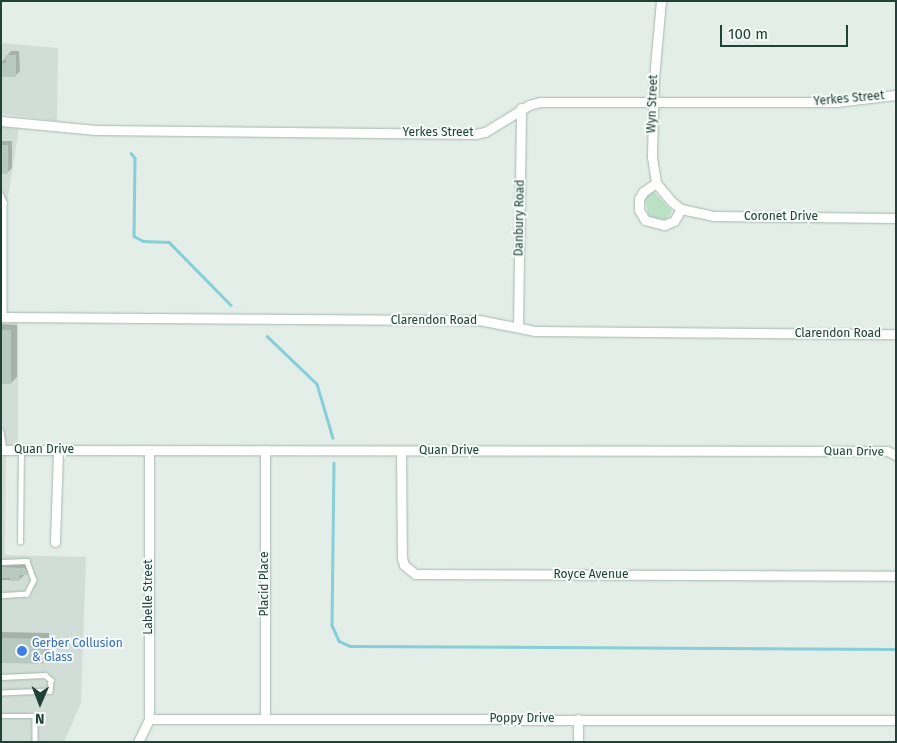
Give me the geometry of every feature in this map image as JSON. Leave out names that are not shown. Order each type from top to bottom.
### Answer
[{"type":"street","name":"Wyn Street","points":[[656,183],[652,157],[652,104],[661,1]]},
{"type":"street","name":"Yerkes Street","points":[[1,121],[96,130],[475,134],[485,132],[521,108],[540,102],[652,104],[836,102],[896,94]]},
{"type":"street","name":"Danbury Road","points":[[518,327],[521,108]]},
{"type":"street","name":"Coronet Drive","points":[[656,183],[671,201],[682,209],[713,216],[896,218]]},
{"type":"street","points":[[656,183],[642,192],[639,199],[639,210],[645,220],[664,225],[674,221],[682,209]]},
{"type":"street","name":"Clarendon Road","points":[[2,318],[479,320],[535,331],[896,334]]},
{"type":"street","name":"Quan Drive","points":[[3,450],[887,451],[896,455]]},
{"type":"street","points":[[55,542],[58,450]]},
{"type":"street","name":"Labelle Street","points":[[138,742],[149,719],[149,450]]},
{"type":"street","name":"Placid Place","points":[[265,450],[265,718]]},
{"type":"street","name":"Royce Avenue","points":[[401,451],[402,558],[404,566],[415,574],[896,576]]},
{"type":"street","name":"Poppy Drive","points":[[149,719],[896,720]]},
{"type":"street","points":[[578,720],[578,742]]},
{"type":"lane","points":[[1,195],[4,207],[2,318]]},
{"type":"lane","points":[[1,431],[3,450]]},
{"type":"lane","points":[[20,542],[21,450]]},
{"type":"lane","points":[[1,562],[27,561],[31,572],[32,589],[27,594],[1,596]]},
{"type":"lane","points":[[1,677],[45,676],[51,680],[50,690],[1,693]]},
{"type":"lane","points":[[1,716],[35,716],[35,742]]},
{"type":"shaded area","points":[[1,43],[58,48],[57,121],[1,114]]},
{"type":"shaded area","points":[[1,126],[19,129],[1,241]]},
{"type":"shaded area","points":[[1,323],[18,323],[18,445],[1,445]]},
{"type":"shaded area","points":[[1,454],[6,454],[5,555],[86,557],[81,703],[64,742],[1,742]]},
{"type":"green space","points":[[653,191],[672,211],[667,219],[654,220],[648,214],[645,199]]},
{"type":"building","points":[[5,55],[16,55],[16,77],[1,77],[1,63],[6,63]]},
{"type":"building","points":[[1,145],[8,145],[8,174],[1,174]]},
{"type":"building","points":[[1,330],[11,330],[11,384],[1,384]]},
{"type":"building","points":[[1,567],[25,568],[28,575],[20,575],[19,581],[10,581],[10,578],[1,578]]},
{"type":"building","name":"Gerber Collusion & Glass","points":[[1,638],[44,639],[44,664],[1,663]]},
{"type":"waterway","points":[[131,153],[135,158],[134,236],[143,241],[169,242],[231,305]]},
{"type":"waterway","points":[[267,336],[317,384],[333,438]]},
{"type":"waterway","points":[[334,463],[332,625],[339,641],[350,646],[896,649]]},
{"type":"place","name":"Gerber Collusion & Glass","points":[[22,651]]}]
